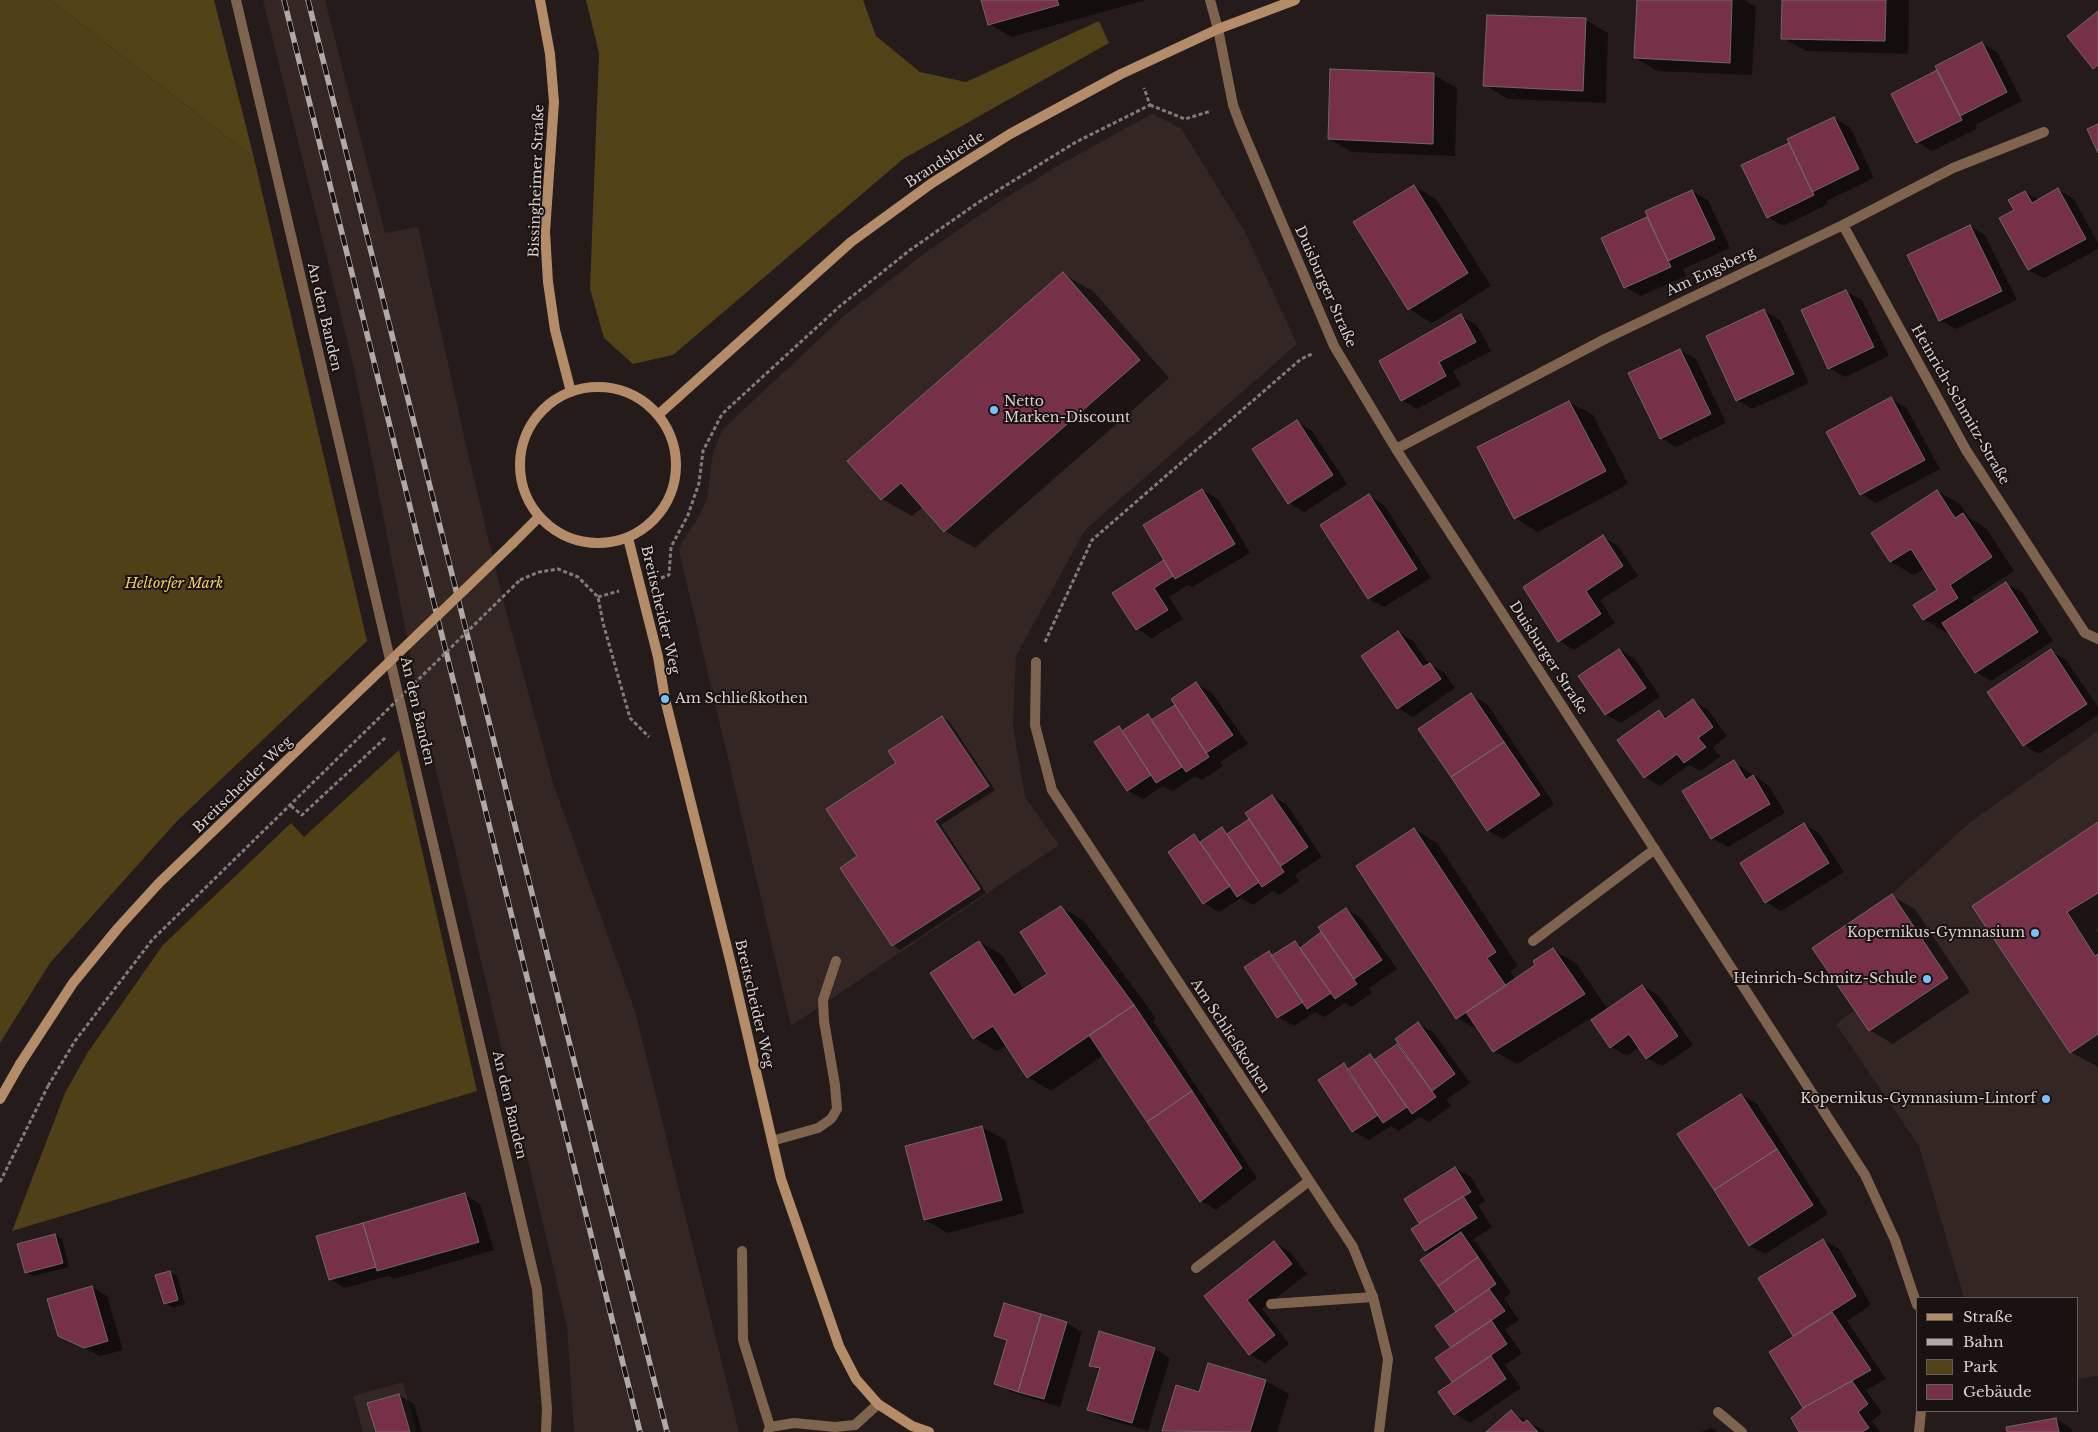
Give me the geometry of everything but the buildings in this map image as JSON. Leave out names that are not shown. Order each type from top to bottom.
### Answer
[{"type":"main road","name":"Bissingheimer Straße","points":[[540,0],[550,54],[554,102],[545,232],[548,282],[555,330],[571,392]]},
{"type":"main road","name":"Brandsheide","points":[[658,415],[851,242],[932,183],[1010,134],[1136,67],[1218,29],[1295,0]]},
{"type":"main road","points":[[594,387],[618,390],[640,399],[658,415],[670,435],[676,459],[675,483],[666,505],[651,524],[628,538],[606,543],[582,541],[559,532],[538,518],[523,491],[519,461],[527,432],[545,408],[571,392],[594,387]]},
{"type":"main road","name":"Breitscheider Weg","points":[[0,1098],[73,983],[118,928],[159,883],[538,518]]},
{"type":"main road","name":"Breitscheider Weg","points":[[628,538],[658,657],[665,700],[782,1179],[839,1346],[856,1380],[878,1404],[912,1426],[929,1432]]},
{"type":"street","name":"An den Banden","points":[[236,0],[537,1289],[546,1389],[546,1432]]},
{"type":"street","name":"Duisburger Straße","points":[[1210,0],[1218,29],[1233,104],[1247,143],[1334,346],[1396,449],[1865,1175],[1895,1240],[1916,1302]]},
{"type":"street","name":"Am Engsberg","points":[[1396,449],[1605,339],[1843,225],[1953,168],[2044,132]]},
{"type":"street","name":"Heinrich-Schmitz-Straße","points":[[1843,225],[1966,450],[2085,633],[2098,639]]},
{"type":"street","name":"Am Schließkothen","points":[[1036,662],[1035,726],[1052,790],[1353,1247],[1373,1297],[1388,1359],[1379,1432]]},
{"type":"street","points":[[1532,941],[1655,849]]},
{"type":"street","points":[[772,1141],[818,1128],[831,1119],[836,1109],[836,1084],[824,1021],[823,1000],[836,961]]},
{"type":"street","points":[[1196,1268],[1309,1180]]},
{"type":"street","points":[[742,1250],[743,1340],[769,1430],[794,1423],[835,1427],[855,1424],[878,1404]]},
{"type":"street","points":[[1271,1304],[1373,1297]]},
{"type":"street","points":[[1718,1412],[1742,1432]]},
{"type":"street","points":[[1919,1432],[1921,1412]]},
{"type":"path","points":[[1136,67],[1150,104],[1185,119],[1233,104]]},
{"type":"path","points":[[598,597],[641,586],[669,575],[671,547],[688,515],[699,483],[703,451],[722,414],[840,306],[910,250],[979,202],[1076,142],[1150,104]]},
{"type":"path","points":[[1036,662],[1092,540],[1301,359],[1334,346]]},
{"type":"path","points":[[0,1182],[48,1086],[75,1041],[152,940],[520,580],[539,572],[558,569],[578,578],[598,597],[603,623],[630,718],[682,769]]},
{"type":"path","points":[[291,806],[302,814],[405,719]]},
{"type":"shaded area","points":[[263,0],[325,0],[385,233],[418,227],[468,454],[505,607],[553,783],[635,1011],[739,1432],[574,1432],[567,1326],[419,698],[354,368]]},
{"type":"shaded area","points":[[1152,114],[1181,128],[1245,232],[1297,344],[1085,530],[1016,656],[1013,726],[1025,797],[1059,845],[791,1026],[679,551],[682,542],[698,518],[707,499],[713,453],[723,429],[845,315],[925,253],[993,206],[1059,165]]},
{"type":"shaded area","points":[[2098,731],[2098,1376],[2078,1379],[2078,1297],[1964,1297],[1919,1146],[1836,1024],[1854,1010],[1812,948],[1892,894],[1969,823]]},
{"type":"shaded area","points":[[403,1382],[417,1432],[363,1432],[353,1396]]},
{"type":"green space","name":"Heltorfer Mark","points":[[0,0],[50,0],[254,158],[367,641],[177,821],[50,963],[0,1043]]},
{"type":"green space","points":[[50,0],[214,0],[254,158]]},
{"type":"green space","points":[[586,0],[863,0],[876,36],[920,72],[966,82],[1099,21],[1109,43],[903,159],[673,355],[633,364],[604,338],[590,289],[599,53]]},
{"type":"green space","points":[[399,750],[477,1091],[12,1231],[65,1093],[88,1052],[163,945],[291,823],[304,837]]},
{"type":"railway","points":[[284,0],[640,1432]]},
{"type":"railway","points":[[308,0],[667,1432]]},
{"type":"place","name":"Netto Marken-Discount","points":[[994,410]]},
{"type":"place","name":"Am Schließkothen","points":[[665,699]]},
{"type":"place","name":"Kopernikus-Gymnasium","points":[[2035,933]]},
{"type":"place","name":"Heinrich-Schmitz-Schule","points":[[1927,979]]},
{"type":"place","name":"Kopernikus-Gymnasium-Lintorf","points":[[2046,1099]]}]
